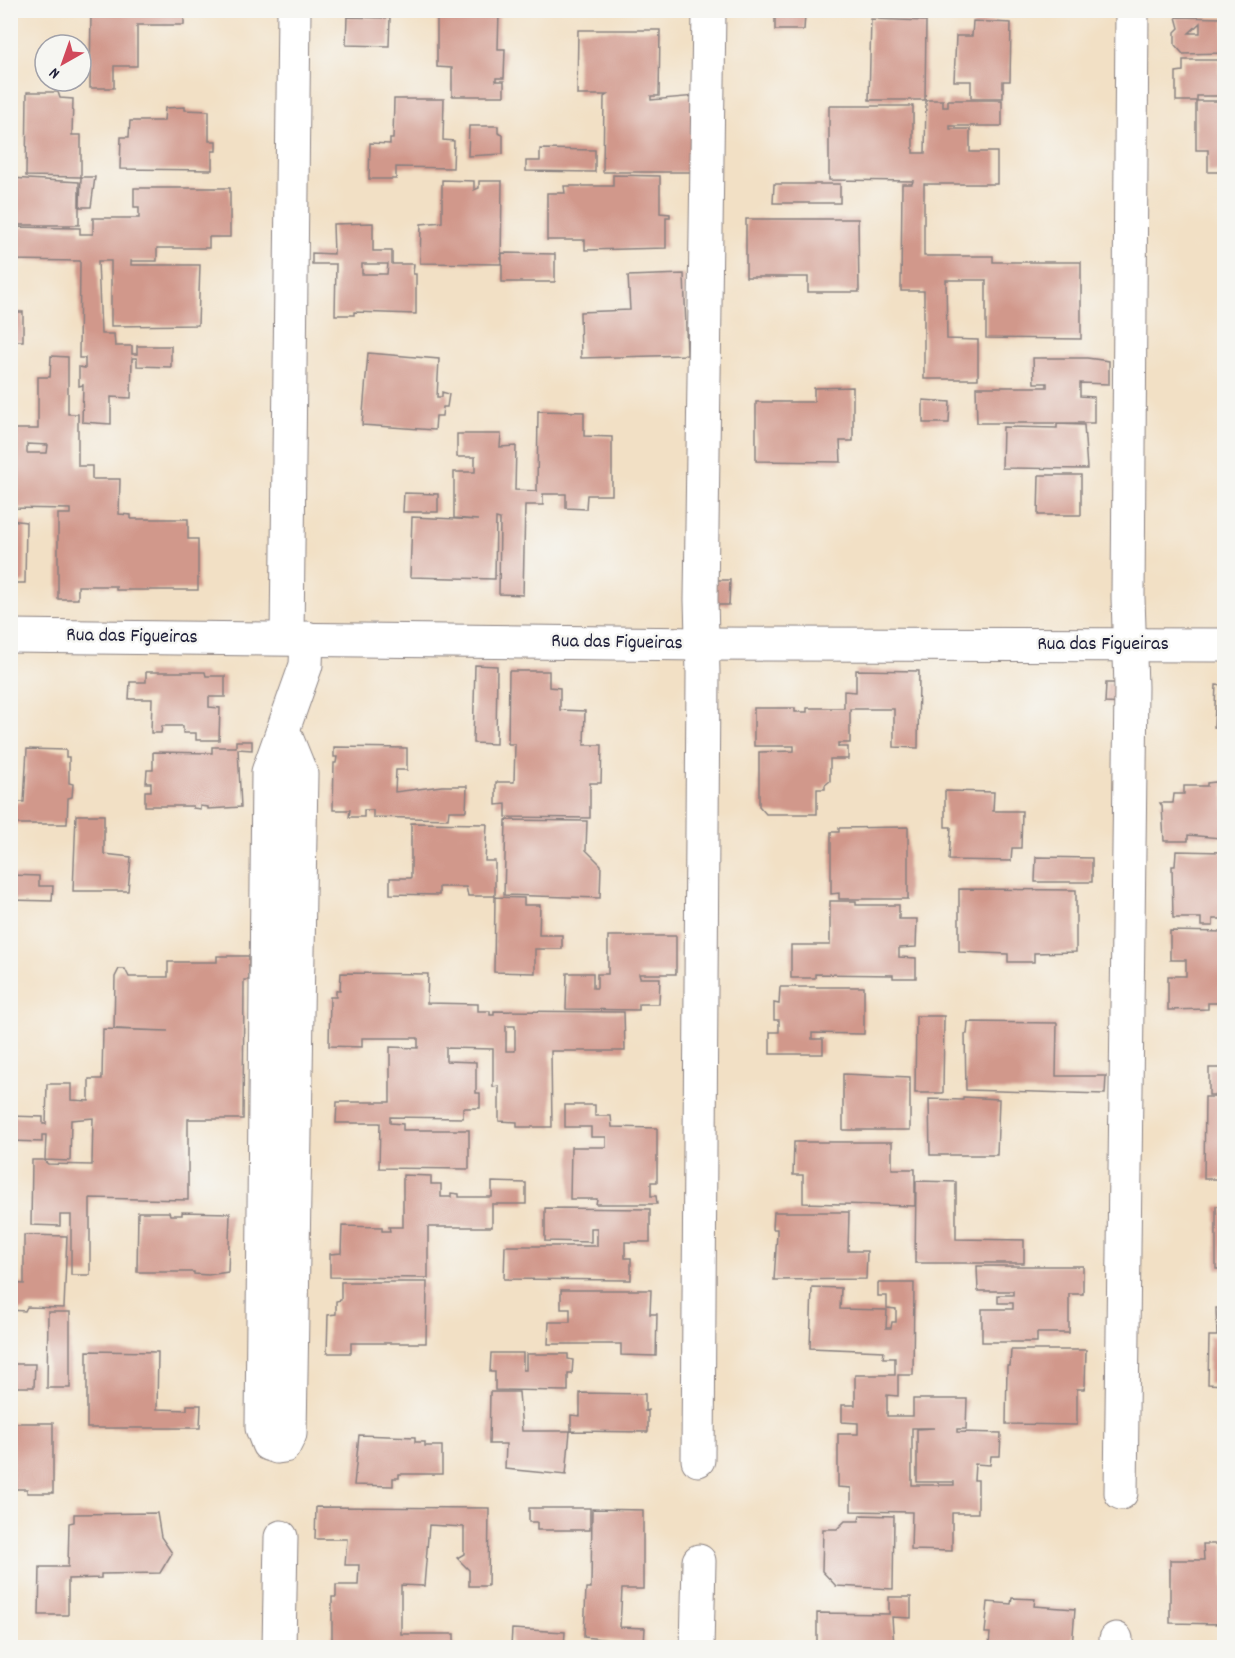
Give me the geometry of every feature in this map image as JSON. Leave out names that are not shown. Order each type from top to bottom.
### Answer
[{"type":"street","points":[[284,732],[301,774],[290,1434],[284,1446],[276,1447],[268,1443],[262,1428],[268,772],[306,665],[297,638],[294,10]]},
{"type":"street","points":[[698,1460],[701,644],[709,10]]},
{"type":"street","points":[[1121,1493],[1130,645],[1132,10]]},
{"type":"street","name":"Rua das Figueiras","points":[[10,636],[701,644],[1224,645]]},
{"type":"street","points":[[265,1022],[297,1024]]},
{"type":"street","points":[[279,1647],[281,1537]]},
{"type":"street","points":[[698,1647],[699,1560]]},
{"type":"building","points":[[91,10],[184,10],[184,25],[137,25],[137,66],[114,66],[114,88],[93,88],[93,33],[91,33]]},
{"type":"building","points":[[926,10],[951,10],[951,16],[926,16]]},
{"type":"building","points":[[1004,10],[1079,10],[1079,15],[1004,15]]},
{"type":"building","points":[[476,12],[499,12],[498,49],[505,49],[504,78],[496,78],[496,81],[504,81],[504,96],[452,96],[452,68],[437,67],[437,17],[476,17]]},
{"type":"building","points":[[775,14],[805,14],[804,30],[775,30]]},
{"type":"building","points":[[347,17],[390,18],[389,46],[346,45]]},
{"type":"building","points":[[1176,17],[1224,18],[1224,53],[1183,54],[1175,45],[1175,32],[1179,28]],"holes":[[[1200,23],[1200,33],[1189,33]]]},
{"type":"building","points":[[871,19],[926,21],[925,100],[869,100]]},
{"type":"building","points":[[973,21],[1011,23],[1010,81],[1003,81],[1003,98],[971,98],[971,81],[954,81],[956,36],[972,36]]},
{"type":"building","points":[[578,30],[660,30],[659,96],[651,96],[651,100],[696,96],[695,172],[603,172],[604,97],[607,95],[577,95]]},
{"type":"building","points":[[1183,60],[1219,60],[1219,74],[1224,74],[1224,96],[1197,96],[1197,101],[1176,101],[1176,72],[1183,71]]},
{"type":"building","points":[[27,92],[58,93],[60,98],[73,99],[72,135],[81,135],[81,177],[26,176]]},
{"type":"building","points":[[394,99],[444,99],[443,140],[454,141],[453,168],[396,167],[396,179],[369,179],[370,143],[390,144],[390,139],[393,139]]},
{"type":"building","points":[[926,100],[943,100],[943,107],[948,107],[948,100],[1002,100],[1002,126],[950,126],[950,129],[970,129],[970,152],[997,152],[997,184],[924,184],[924,256],[993,256],[993,262],[1081,262],[1081,339],[986,338],[986,280],[946,280],[947,339],[978,340],[978,379],[924,379],[924,291],[901,291],[902,184],[912,184],[913,181],[829,180],[829,106],[913,106],[913,153],[925,153]]},
{"type":"building","points":[[1196,101],[1224,101],[1224,172],[1208,172],[1208,150],[1196,150]]},
{"type":"building","points":[[185,107],[185,110],[209,111],[209,141],[216,141],[216,151],[212,151],[212,170],[120,169],[121,137],[129,137],[130,121],[164,121],[165,108]]},
{"type":"building","points":[[469,126],[498,126],[498,133],[503,135],[503,154],[468,156]]},
{"type":"building","points":[[540,149],[595,150],[595,172],[526,171],[526,161],[540,161]]},
{"type":"building","points":[[613,175],[660,176],[660,213],[670,214],[670,217],[666,217],[666,248],[585,250],[585,240],[547,240],[547,193],[565,193],[564,186],[613,186]]},
{"type":"building","points":[[81,177],[95,177],[91,207],[80,207]]},
{"type":"building","points":[[10,178],[79,182],[79,225],[10,225]]},
{"type":"building","points":[[442,180],[474,181],[474,190],[479,188],[479,181],[502,181],[501,264],[420,263],[421,224],[442,222]]},
{"type":"building","points":[[774,184],[840,184],[840,203],[773,203]]},
{"type":"building","points":[[134,188],[230,188],[230,237],[209,237],[209,248],[157,248],[157,261],[131,261],[131,265],[200,265],[198,325],[111,326],[111,261],[98,261],[101,334],[114,334],[115,346],[132,346],[132,354],[137,354],[137,346],[171,346],[171,367],[137,366],[137,358],[132,358],[131,398],[111,397],[111,424],[82,422],[83,385],[79,386],[79,367],[85,368],[85,358],[79,358],[80,261],[10,260],[10,227],[80,228],[80,234],[93,234],[93,218],[139,218],[139,207],[134,207]]},
{"type":"building","points":[[746,219],[858,219],[859,292],[808,292],[808,277],[746,277]]},
{"type":"building","points":[[373,223],[373,251],[392,251],[392,264],[414,264],[416,314],[354,312],[354,315],[335,315],[336,264],[312,264],[312,253],[334,254],[333,224]],"holes":[[[362,264],[388,264],[387,274],[362,274]]]},
{"type":"building","points":[[502,253],[555,254],[555,282],[502,282]]},
{"type":"building","points":[[684,274],[687,355],[581,358],[580,312],[630,310],[628,276]]},
{"type":"building","points":[[10,312],[23,312],[23,341],[10,341]]},
{"type":"building","points":[[368,353],[439,359],[437,397],[442,397],[442,392],[449,394],[447,407],[443,407],[442,416],[436,416],[435,430],[362,425]]},
{"type":"building","points":[[51,356],[68,357],[68,414],[78,414],[78,466],[92,466],[92,479],[120,479],[119,514],[131,515],[131,519],[188,519],[188,539],[198,539],[198,590],[116,590],[116,586],[78,586],[78,599],[58,599],[58,514],[70,514],[70,509],[10,508],[10,429],[38,429],[38,377],[50,377]],"holes":[[[27,444],[48,445],[47,453],[27,453]]]},
{"type":"building","points":[[1033,358],[1087,358],[1109,361],[1109,384],[1080,383],[1080,396],[1094,397],[1094,423],[977,423],[976,387],[1047,387],[1047,383],[1034,383]]},
{"type":"building","points":[[853,387],[853,441],[840,441],[841,462],[756,461],[756,402],[814,402],[814,388]]},
{"type":"building","points":[[923,400],[950,402],[949,423],[923,423]]},
{"type":"building","points":[[538,411],[584,412],[584,436],[612,437],[612,495],[587,495],[586,509],[566,508],[566,494],[543,494],[543,505],[525,505],[523,595],[499,594],[500,519],[496,518],[495,579],[410,577],[412,517],[478,520],[454,518],[454,472],[475,472],[475,457],[457,457],[457,434],[501,434],[500,447],[516,446],[515,490],[537,491]]},
{"type":"building","points":[[1057,424],[1084,425],[1087,469],[1002,468],[1003,427],[1057,428]]},
{"type":"building","points":[[1039,475],[1081,475],[1081,515],[1038,515]]},
{"type":"building","points":[[404,493],[438,494],[438,512],[403,512]]},
{"type":"building","points":[[10,520],[26,522],[25,583],[10,583]]},
{"type":"building","points":[[715,580],[730,580],[729,605],[715,605]]},
{"type":"building","points":[[475,665],[497,666],[496,744],[473,743]]},
{"type":"building","points":[[856,670],[919,671],[918,748],[894,747],[894,709],[850,709],[850,743],[838,743],[838,747],[848,747],[848,759],[830,759],[830,781],[825,785],[825,789],[817,789],[817,814],[766,814],[759,806],[759,752],[794,751],[794,746],[754,746],[754,708],[795,708],[795,712],[807,712],[807,708],[844,708],[844,691],[856,692]]},
{"type":"building","points":[[509,671],[549,671],[549,687],[560,688],[560,710],[585,711],[584,745],[602,745],[601,783],[590,783],[590,818],[506,817],[506,804],[496,805],[496,782],[514,782],[515,744],[508,744]]},
{"type":"building","points":[[146,672],[205,672],[206,676],[225,676],[225,697],[209,697],[209,707],[220,708],[219,740],[196,740],[196,733],[183,733],[183,726],[162,726],[161,733],[151,733],[152,699],[129,699],[130,682],[146,682]]},
{"type":"building","points":[[1106,683],[1127,683],[1127,704],[1105,703]]},
{"type":"building","points":[[1216,685],[1224,686],[1224,728],[1214,727]]},
{"type":"building","points":[[236,741],[252,741],[252,750],[238,749],[241,807],[208,809],[208,807],[200,806],[200,809],[193,808],[193,806],[145,806],[145,791],[151,791],[151,783],[146,783],[147,770],[153,770],[153,752],[212,753],[212,747],[236,747]]},
{"type":"building","points":[[334,747],[407,748],[407,770],[396,770],[395,792],[442,786],[467,786],[466,811],[449,811],[448,819],[373,817],[373,810],[364,810],[364,817],[349,817],[350,810],[333,810],[334,763],[337,757],[334,757]]},
{"type":"building","points":[[27,749],[66,750],[66,757],[69,757],[69,783],[73,784],[72,797],[68,798],[67,824],[10,824],[10,802],[24,802]]},
{"type":"building","points":[[1224,781],[1224,836],[1220,835],[1220,838],[1188,835],[1188,841],[1164,841],[1160,803],[1173,803],[1174,794],[1184,794],[1184,786],[1207,786],[1207,783]]},
{"type":"building","points":[[945,791],[994,792],[993,811],[1022,811],[1021,848],[1012,848],[1011,861],[949,860],[951,827],[945,827]]},
{"type":"building","points":[[76,815],[104,815],[104,854],[131,857],[128,891],[73,891]]},
{"type":"building","points":[[506,820],[587,821],[586,850],[601,865],[600,898],[504,895]]},
{"type":"building","points":[[411,823],[487,824],[485,861],[495,861],[495,896],[468,896],[466,887],[439,887],[439,895],[390,894],[390,878],[411,878]]},
{"type":"building","points":[[908,827],[908,899],[839,899],[839,893],[831,894],[831,832],[839,832],[839,828]]},
{"type":"building","points":[[1176,851],[1224,852],[1224,919],[1213,919],[1213,926],[1201,926],[1201,918],[1173,918],[1172,866],[1175,866]]},
{"type":"building","points":[[1036,857],[1092,858],[1092,882],[1035,882]]},
{"type":"building","points":[[10,875],[39,876],[39,886],[53,886],[52,901],[10,900]]},
{"type":"building","points":[[959,889],[1076,890],[1076,952],[1034,953],[1034,962],[1008,962],[1008,954],[959,952]]},
{"type":"building","points":[[495,897],[524,898],[524,905],[540,905],[539,935],[562,935],[562,949],[535,949],[535,973],[494,972]]},
{"type":"building","points":[[830,901],[856,901],[856,905],[899,905],[899,919],[917,919],[916,947],[899,948],[899,957],[916,958],[916,978],[893,978],[893,975],[815,974],[815,978],[791,978],[791,945],[830,945]]},
{"type":"building","points":[[1170,931],[1224,932],[1224,1003],[1208,1003],[1208,1009],[1168,1010],[1168,976],[1186,976],[1186,960],[1170,960]]},
{"type":"building","points":[[608,936],[676,936],[676,974],[639,974],[640,978],[660,978],[659,1004],[639,1004],[639,1010],[566,1009],[567,973],[593,973],[593,988],[597,988],[597,974],[608,974]]},
{"type":"building","points":[[217,956],[249,956],[249,980],[244,980],[243,1119],[188,1119],[188,1200],[90,1198],[90,1275],[71,1275],[71,1215],[60,1215],[60,1226],[31,1225],[32,1160],[43,1160],[48,1164],[92,1165],[93,1118],[71,1120],[70,1161],[45,1160],[46,1135],[42,1135],[42,1142],[10,1141],[10,1116],[43,1117],[43,1124],[46,1124],[47,1084],[71,1084],[71,1100],[89,1101],[89,1079],[102,1079],[103,1029],[168,1031],[114,1029],[115,977],[119,969],[125,969],[129,977],[168,977],[168,962],[217,962]]},
{"type":"building","points":[[341,973],[428,974],[427,1003],[478,1004],[478,1011],[490,1011],[490,1015],[494,1015],[494,1011],[624,1012],[625,1051],[551,1051],[552,1127],[517,1127],[517,1122],[499,1121],[499,1086],[493,1087],[493,1049],[446,1048],[446,1061],[476,1062],[476,1093],[480,1093],[480,1108],[463,1108],[463,1118],[390,1117],[390,1123],[403,1124],[403,1130],[469,1130],[469,1169],[379,1168],[380,1123],[336,1123],[337,1102],[390,1102],[390,1047],[418,1048],[418,1038],[362,1038],[362,1047],[329,1046],[330,997],[336,997],[336,990],[340,990]],"holes":[[[506,1026],[515,1026],[515,1051],[506,1051]]]},
{"type":"building","points":[[780,987],[864,987],[864,1034],[812,1033],[812,1039],[823,1039],[823,1054],[770,1054],[770,1032],[779,1032],[779,1020],[774,1020],[774,1003],[779,1004]]},
{"type":"building","points":[[916,1016],[944,1016],[943,1093],[915,1093]]},
{"type":"building","points":[[968,1022],[1057,1023],[1056,1076],[1106,1076],[1105,1094],[966,1090],[965,1034],[967,1034]]},
{"type":"building","points":[[1209,1068],[1224,1068],[1224,1095],[1209,1095]]},
{"type":"building","points":[[843,1074],[910,1077],[910,1130],[843,1130]]},
{"type":"building","points":[[963,1097],[999,1099],[997,1155],[930,1155],[929,1099],[963,1100]]},
{"type":"building","points":[[1205,1097],[1224,1097],[1224,1179],[1204,1179]]},
{"type":"building","points":[[565,1105],[595,1105],[595,1116],[611,1116],[612,1127],[657,1128],[657,1182],[651,1182],[651,1196],[656,1196],[657,1204],[596,1204],[597,1199],[570,1199],[571,1147],[606,1147],[606,1137],[591,1137],[591,1127],[565,1127]]},
{"type":"building","points":[[794,1142],[892,1142],[892,1169],[915,1169],[915,1206],[803,1203],[803,1175],[793,1175]]},
{"type":"building","points":[[403,1175],[431,1176],[431,1184],[441,1184],[441,1197],[451,1197],[451,1193],[459,1194],[459,1197],[492,1197],[492,1182],[526,1183],[526,1204],[492,1204],[492,1227],[428,1227],[428,1278],[330,1277],[330,1254],[341,1253],[342,1226],[382,1227],[382,1231],[390,1231],[389,1227],[403,1227]]},
{"type":"building","points":[[916,1181],[956,1182],[956,1239],[1024,1240],[1024,1263],[915,1263]]},
{"type":"building","points":[[1216,1206],[1224,1206],[1224,1269],[1216,1269]]},
{"type":"building","points":[[545,1208],[650,1209],[650,1242],[625,1242],[625,1258],[631,1258],[631,1280],[504,1279],[505,1246],[597,1246],[597,1228],[591,1228],[591,1242],[545,1241]]},
{"type":"building","points":[[138,1212],[169,1212],[170,1215],[182,1215],[182,1212],[230,1213],[228,1272],[208,1275],[194,1274],[194,1272],[137,1272]]},
{"type":"building","points":[[774,1212],[849,1212],[848,1251],[867,1251],[866,1279],[774,1280],[777,1229],[773,1229]]},
{"type":"building","points":[[24,1235],[67,1236],[64,1308],[27,1307],[25,1311],[10,1310],[10,1283],[24,1284]]},
{"type":"building","points":[[977,1266],[1083,1266],[1083,1294],[1069,1294],[1069,1333],[1037,1333],[1037,1342],[982,1342],[982,1309],[1013,1309],[1013,1303],[998,1303],[998,1295],[1013,1295],[1013,1291],[978,1291]]},
{"type":"building","points":[[341,1282],[427,1282],[426,1343],[351,1343],[351,1353],[327,1353],[328,1315],[336,1314],[336,1301],[341,1300]]},
{"type":"building","points":[[878,1283],[914,1283],[913,1375],[898,1375],[898,1396],[887,1395],[887,1416],[913,1416],[913,1399],[967,1399],[966,1429],[957,1429],[957,1432],[1001,1433],[1000,1456],[991,1456],[990,1465],[975,1464],[974,1480],[978,1480],[978,1513],[952,1513],[952,1551],[911,1550],[912,1512],[851,1511],[851,1488],[838,1487],[838,1434],[858,1434],[858,1423],[842,1422],[842,1405],[855,1405],[855,1375],[895,1375],[895,1358],[883,1358],[884,1351],[810,1348],[812,1287],[841,1288],[840,1309],[887,1310],[886,1328],[891,1328],[892,1322],[896,1322],[896,1309],[887,1308],[887,1296],[878,1296]],"holes":[[[912,1428],[934,1428],[917,1429],[917,1482],[954,1482],[954,1485],[912,1485]]]},
{"type":"building","points":[[561,1290],[651,1290],[650,1314],[657,1314],[656,1356],[621,1355],[621,1344],[548,1344],[549,1322],[570,1322],[570,1309],[561,1309]]},
{"type":"building","points":[[1216,1308],[1224,1308],[1224,1385],[1208,1384],[1209,1336],[1217,1336]]},
{"type":"building","points":[[48,1312],[70,1312],[70,1388],[47,1388]]},
{"type":"building","points":[[1011,1350],[1086,1350],[1085,1386],[1084,1389],[1077,1389],[1077,1425],[1006,1424],[1007,1366],[1010,1366]]},
{"type":"building","points":[[87,1351],[158,1352],[157,1409],[187,1410],[187,1405],[201,1405],[200,1428],[87,1428]]},
{"type":"building","points":[[491,1353],[523,1353],[523,1370],[526,1370],[526,1354],[568,1354],[568,1359],[573,1360],[572,1374],[568,1374],[568,1391],[495,1390],[495,1372],[490,1372]]},
{"type":"building","points":[[10,1364],[35,1364],[34,1387],[10,1387]]},
{"type":"building","points":[[490,1392],[519,1392],[522,1431],[570,1431],[566,1475],[505,1469],[506,1444],[489,1444]]},
{"type":"building","points":[[580,1393],[645,1394],[648,1432],[571,1431],[571,1415],[580,1416]]},
{"type":"building","points":[[10,1423],[53,1423],[53,1493],[27,1493],[27,1489],[10,1489]]},
{"type":"building","points":[[359,1435],[415,1437],[415,1442],[425,1442],[425,1446],[442,1446],[442,1474],[399,1474],[399,1478],[393,1478],[393,1486],[354,1485]]},
{"type":"building","points":[[316,1507],[489,1508],[488,1586],[469,1586],[469,1570],[457,1558],[464,1554],[464,1527],[429,1525],[424,1586],[401,1585],[401,1634],[454,1634],[454,1647],[332,1647],[332,1597],[336,1597],[336,1585],[358,1585],[359,1565],[345,1565],[347,1539],[315,1539]]},
{"type":"building","points":[[529,1508],[590,1508],[590,1530],[537,1530],[537,1522],[529,1522]]},
{"type":"building","points":[[592,1509],[643,1510],[643,1589],[622,1589],[620,1627],[645,1628],[644,1644],[584,1637],[586,1588],[591,1588]]},
{"type":"building","points":[[157,1513],[161,1537],[172,1553],[160,1573],[101,1574],[101,1578],[68,1579],[68,1615],[39,1615],[40,1567],[68,1567],[69,1523],[74,1522],[74,1514]]},
{"type":"building","points":[[860,1515],[894,1516],[893,1589],[836,1586],[822,1571],[823,1529],[837,1529],[845,1521],[859,1521]]},
{"type":"building","points":[[1203,1544],[1224,1544],[1224,1624],[1170,1623],[1170,1560],[1204,1560]]},
{"type":"building","points":[[889,1597],[911,1597],[911,1618],[892,1617],[894,1647],[817,1647],[817,1613],[889,1614]]},
{"type":"building","points":[[1012,1598],[1035,1599],[1034,1606],[1075,1609],[1072,1647],[989,1647],[990,1633],[985,1633],[988,1602],[1011,1604]]},
{"type":"building","points":[[512,1629],[565,1632],[564,1647],[511,1647]]}]
